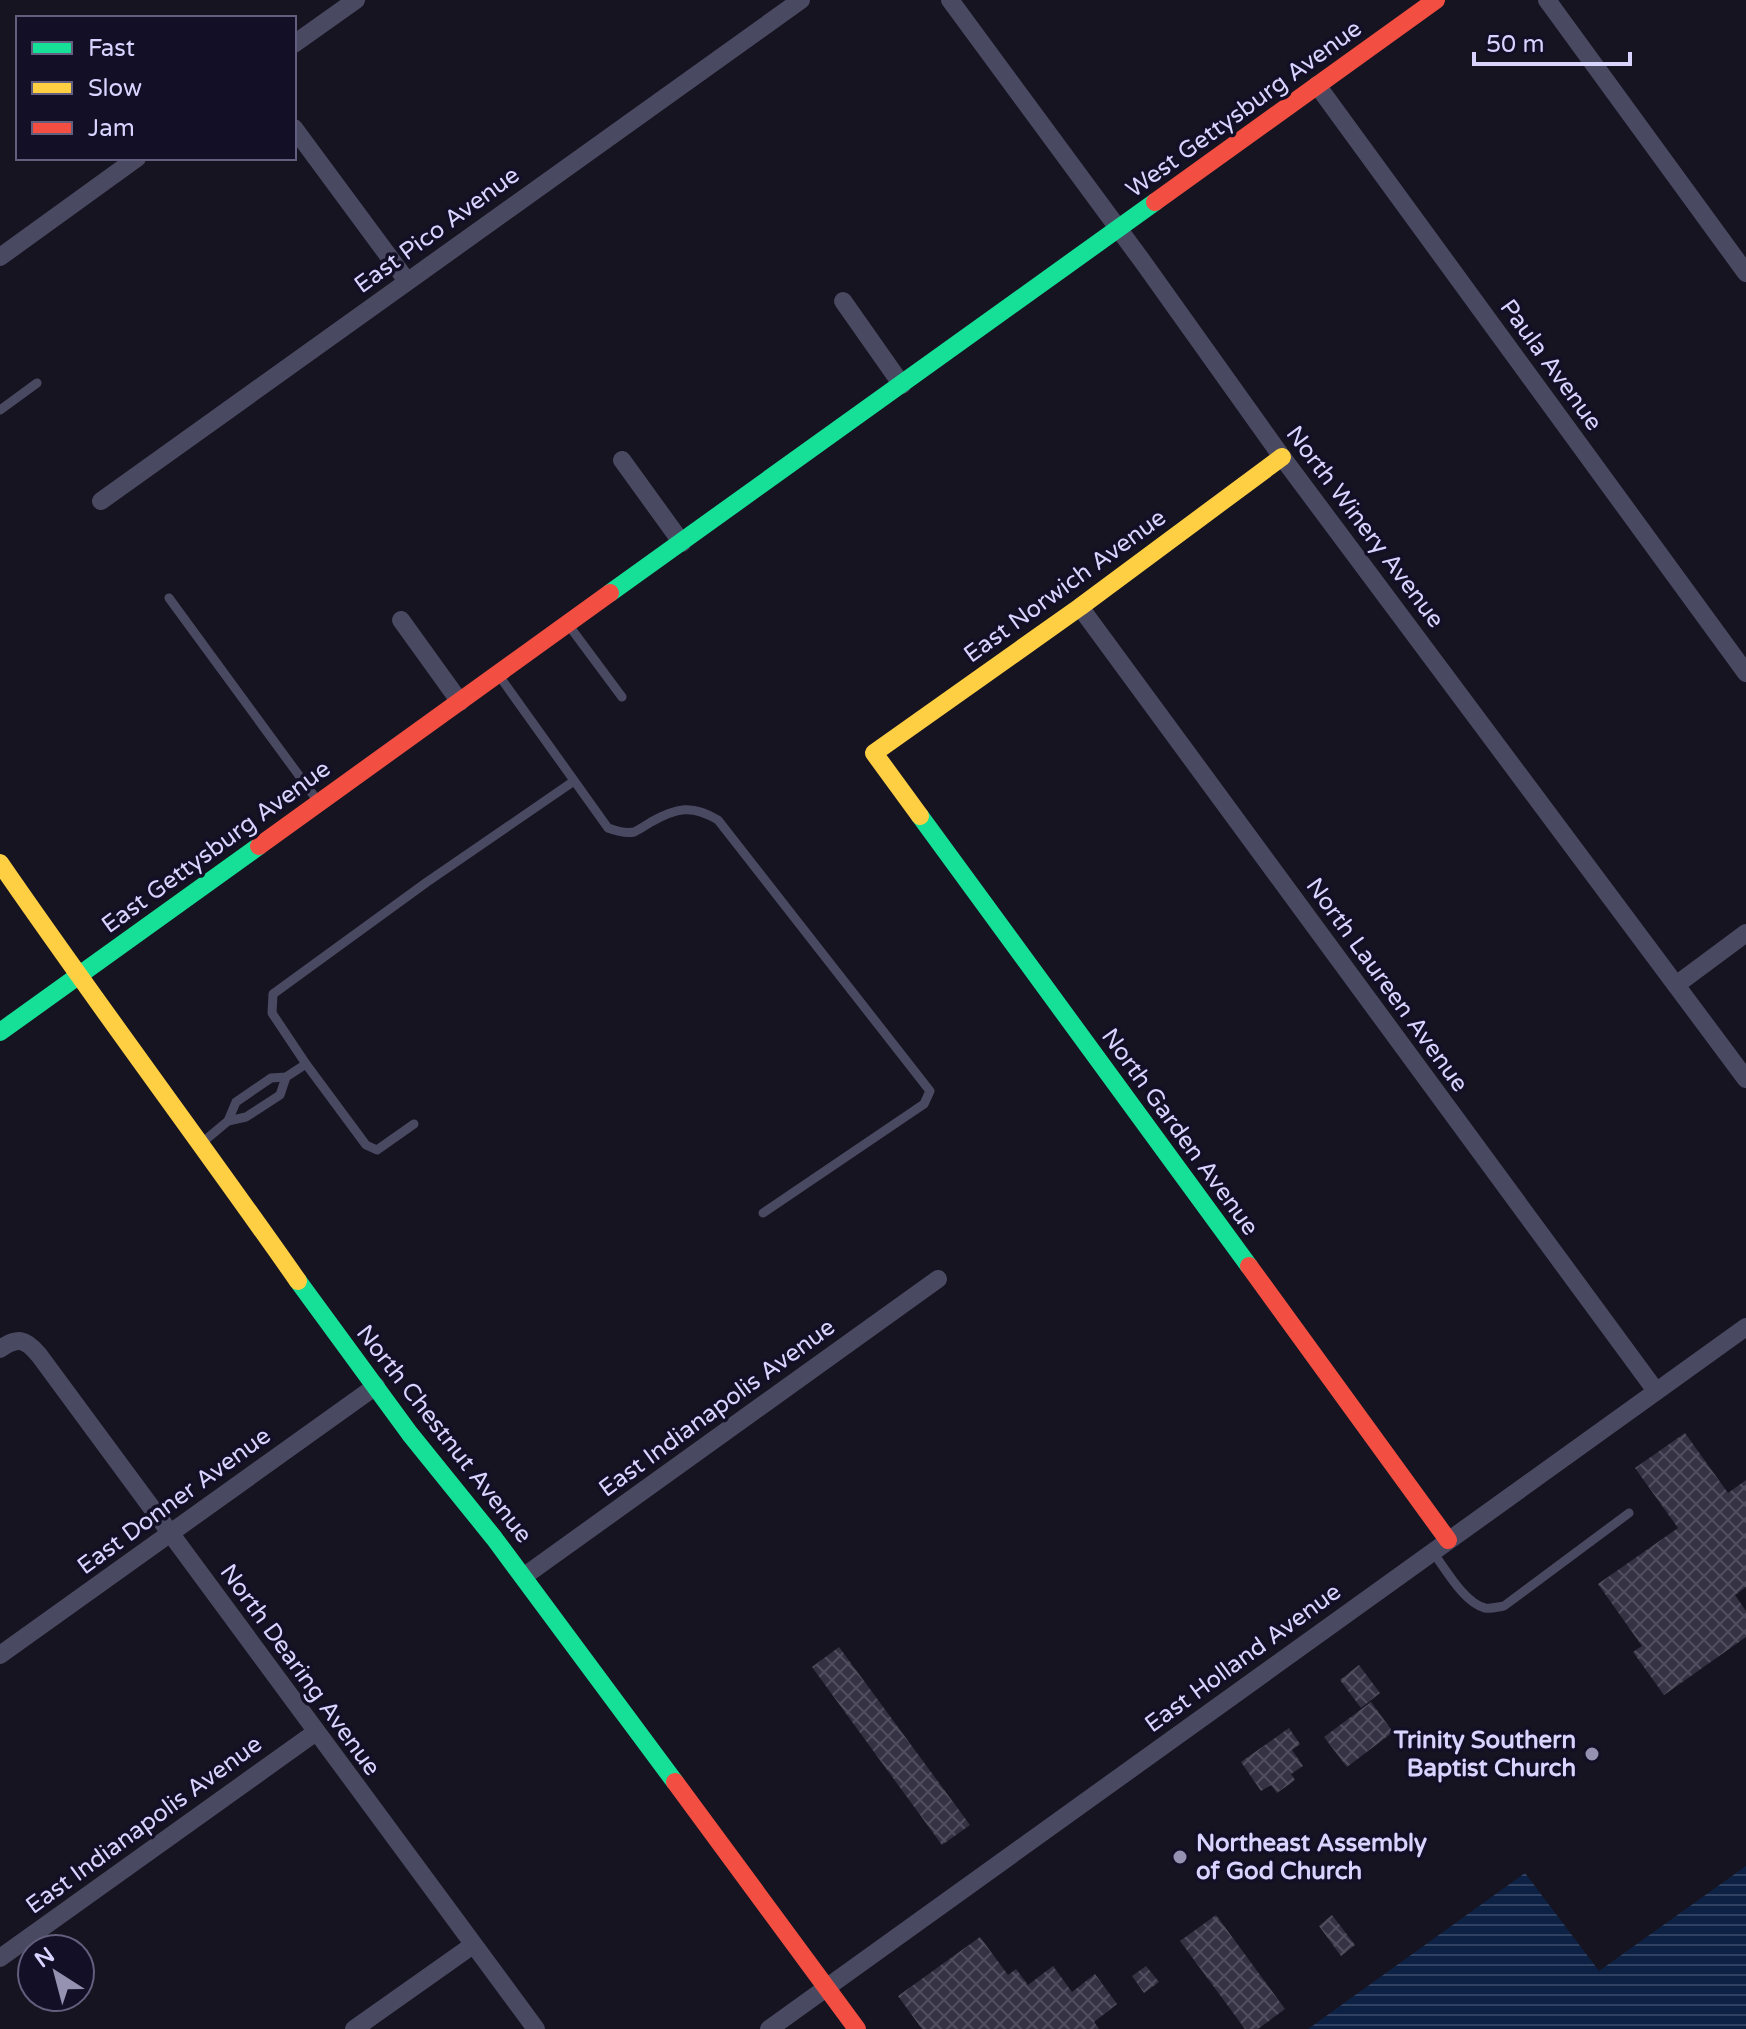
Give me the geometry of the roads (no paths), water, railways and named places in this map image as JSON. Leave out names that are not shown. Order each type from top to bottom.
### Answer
[{"type":"street","points":[[296,43],[356,0]]},
{"type":"street","name":"East Pico Avenue","points":[[101,501],[801,0]]},
{"type":"street","name":"North Winery Avenue","points":[[950,0],[1282,457],[1746,1079]]},
{"type":"street","name":"West Gettysburg Avenue","points":[[1119,229],[1436,0]]},
{"type":"street","points":[[1547,0],[1746,273]]},
{"type":"street","name":"Paula Avenue","points":[[1317,85],[1746,673]]},
{"type":"street","points":[[296,131],[407,281]]},
{"type":"street","points":[[0,257],[134,160]]},
{"type":"street","name":"East Gettysburg Avenue","points":[[0,1032],[1119,229]]},
{"type":"street","points":[[843,301],[902,385]]},
{"type":"street","name":"East Norwich Avenue","points":[[874,753],[1080,607],[1282,457]]},
{"type":"street","points":[[622,460],[682,543]]},
{"type":"street","name":"North Laureen Avenue","points":[[1080,607],[1656,1391]]},
{"type":"street","points":[[401,620],[460,702]]},
{"type":"street","name":"North Garden Avenue","points":[[874,753],[1440,1545]]},
{"type":"street","name":"North Chestnut Avenue","points":[[0,863],[305,1291],[422,1449],[476,1514],[857,2029]]},
{"type":"street","points":[[1676,985],[1746,933]]},
{"type":"street","name":"East Indianapolis Avenue","points":[[523,1577],[938,1279]]},
{"type":"street","name":"East Holland Avenue","points":[[769,2029],[1746,1327]]},
{"type":"street","name":"North Dearing Avenue","points":[[0,1349],[11,1342],[25,1342],[39,1355],[536,2029]]},
{"type":"street","name":"East Donner Avenue","points":[[0,1655],[376,1386]]},
{"type":"street","name":"East Indianapolis Avenue","points":[[0,1958],[316,1732]]},
{"type":"street","points":[[354,2029],[473,1945]]},
{"type":"lane","points":[[0,410],[37,383]]},
{"type":"lane","points":[[169,598],[319,803]]},
{"type":"lane","points":[[568,624],[622,697]]},
{"type":"lane","points":[[498,675],[608,828],[633,832],[668,813],[687,809],[705,812],[718,820],[930,1091],[924,1104],[763,1213]]},
{"type":"lane","points":[[414,1124],[377,1150],[366,1145],[272,1013],[273,994],[427,882],[574,781]]},
{"type":"lane","points":[[228,1121],[236,1102],[271,1078],[286,1077],[306,1064]]},
{"type":"lane","points":[[201,1143],[228,1121],[246,1117],[280,1095],[286,1077]]},
{"type":"lane","points":[[1440,1545],[1466,1597],[1475,1605],[1489,1609],[1504,1606],[1629,1513]]},
{"type":"water","points":[[1746,1866],[1746,2029],[1308,2029],[1525,1873],[1599,1971]]},
{"type":"place","name":"Trinity Southern Baptist Church","points":[[1592,1754]]},
{"type":"place","name":"Northeast Assembly of God Church","points":[[1180,1857]]}]
